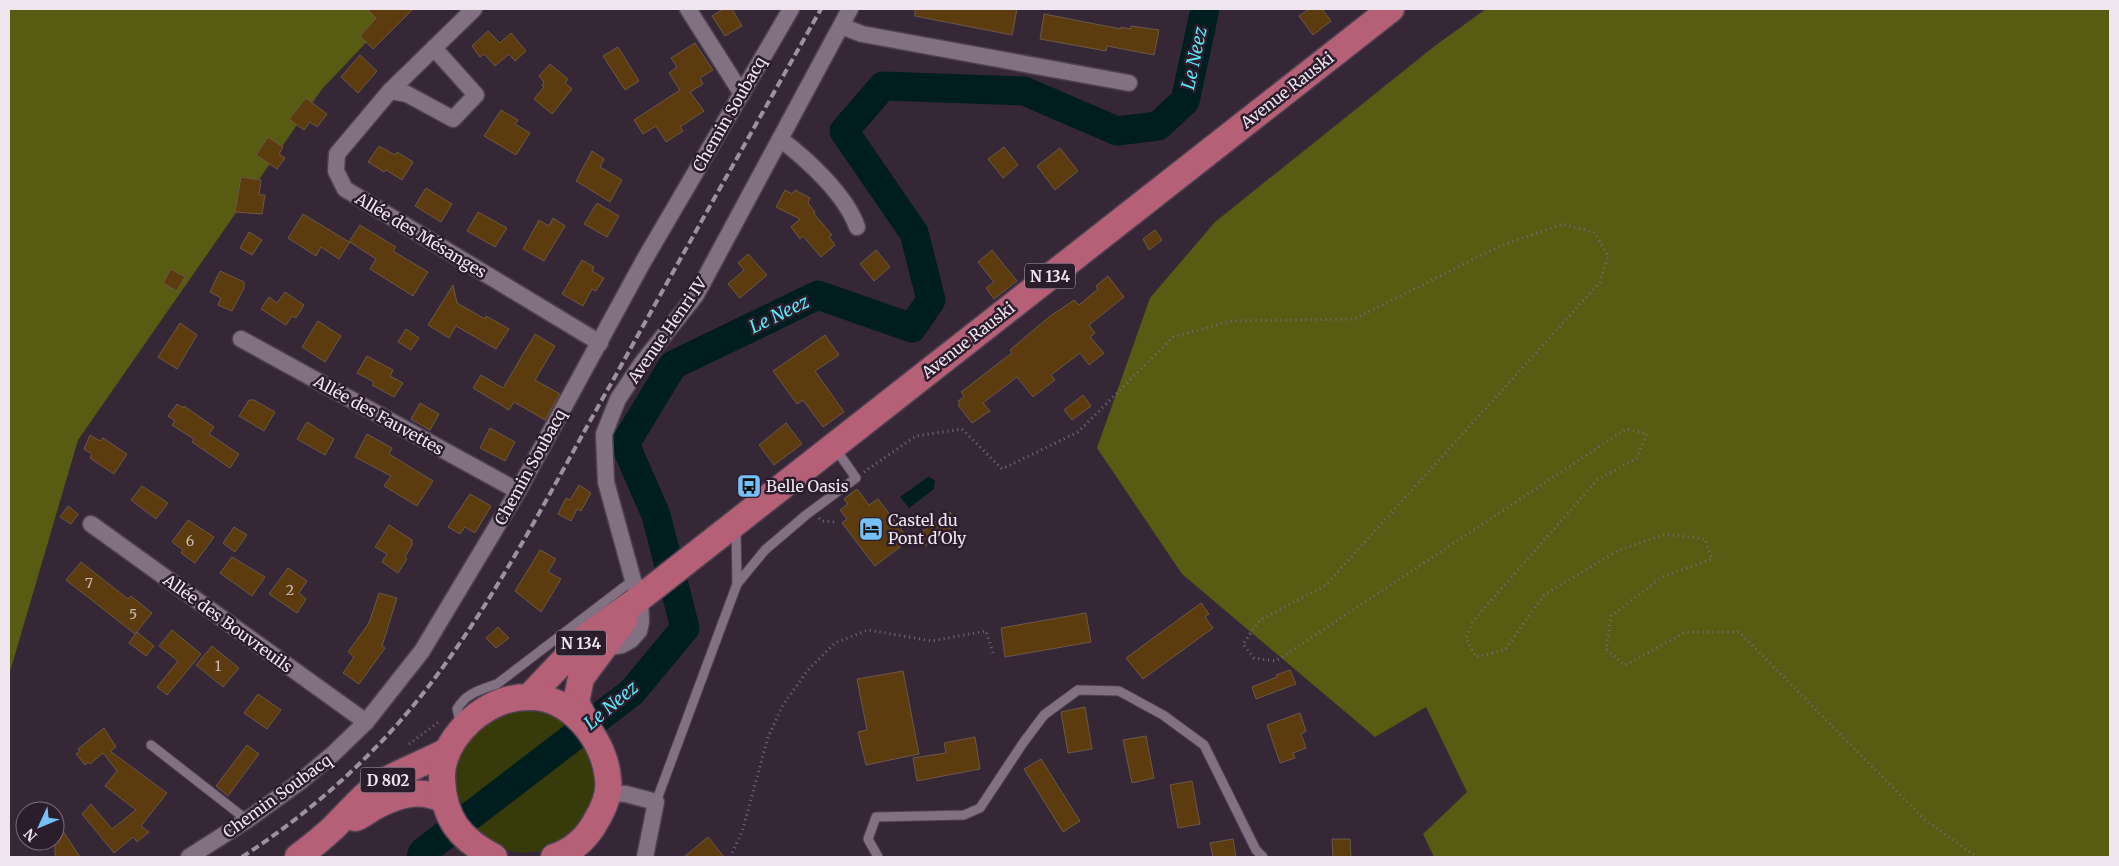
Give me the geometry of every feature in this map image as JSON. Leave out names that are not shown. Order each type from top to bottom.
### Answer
[{"type":"main road","name":"Avenue Rauski","points":[[537,698],[587,636],[643,588],[709,543],[1390,9]]},
{"type":"main road","name":"Avenue Rauski","points":[[591,731],[576,702],[581,678],[643,588]]},
{"type":"main road","points":[[486,853],[462,836],[450,819],[444,800],[442,775],[447,751],[462,728],[478,714],[511,699],[537,698],[569,710],[591,731],[600,747],[608,778],[608,793],[604,810],[592,830],[567,854]]},
{"type":"main road","name":"D 802","points":[[298,857],[338,824],[376,786],[447,751]]},
{"type":"main road","name":"D 802","points":[[338,824],[360,817],[377,806],[414,792],[433,795],[444,800]]},
{"type":"street","name":"Allée des Mésanges","points":[[474,9],[390,91],[337,154],[336,171],[345,189],[600,343]]},
{"type":"street","points":[[688,9],[742,94]]},
{"type":"street","name":"Chemin Soubacq","points":[[189,857],[247,820],[301,782],[334,753],[366,722],[422,651],[518,491],[643,262],[791,9]]},
{"type":"street","name":"Avenue Henri IV","points":[[643,588],[606,482],[604,434],[618,399],[642,363],[696,295],[850,9]]},
{"type":"street","points":[[841,26],[862,34],[1129,83]]},
{"type":"street","points":[[390,91],[407,94],[453,119],[476,96],[434,48]]},
{"type":"street","points":[[780,139],[804,157],[852,212],[857,227]]},
{"type":"street","name":"Allée des Fauvettes","points":[[241,339],[518,491]]},
{"type":"street","name":"Allée des Bouvreuils","points":[[91,524],[366,722]]},
{"type":"street","points":[[608,793],[626,794],[656,802],[645,857]]},
{"type":"lane","points":[[656,802],[737,584],[765,550],[806,515],[856,478],[833,446]]},
{"type":"lane","points":[[736,522],[737,584]]},
{"type":"lane","points":[[462,728],[457,709],[462,699],[471,693],[496,684],[608,600],[643,588]]},
{"type":"lane","points":[[608,600],[643,588]]},
{"type":"lane","points":[[878,857],[868,839],[876,817],[964,815],[980,808],[1044,715],[1078,690],[1119,691],[1163,715],[1204,746],[1256,850],[1263,857]]},
{"type":"lane","points":[[151,745],[247,820]]},
{"type":"path","points":[[856,478],[916,436],[962,429],[1002,469],[1078,432],[1173,337],[1230,321],[1354,319],[1500,246],[1563,224],[1595,233],[1608,256],[1600,282],[1326,585],[1260,620],[1243,644],[1254,658],[1276,660],[1626,429],[1647,434],[1636,458],[1597,480],[1473,621],[1466,638],[1476,657],[1505,650],[1544,596],[1617,551],[1666,534],[1705,540],[1712,559],[1662,577],[1611,616],[1606,649],[1625,665],[1686,632],[1739,632],[1924,819],[1977,857]]},
{"type":"path","points":[[730,857],[742,832],[768,737],[783,705],[808,670],[835,642],[868,630],[932,641],[986,631],[994,656]]},
{"type":"green space","points":[[9,9],[398,9],[322,89],[78,440],[9,675]]},
{"type":"green space","points":[[1486,9],[2110,9],[2110,857],[1434,857],[1423,834],[1467,792],[1426,707],[1375,737],[1182,574],[1097,448],[1150,298],[1215,222],[1436,45]]},
{"type":"green space","points":[[519,710],[543,712],[565,722],[591,754],[596,774],[596,794],[589,814],[561,844],[542,851],[521,853],[485,843],[453,787],[453,772],[461,749],[475,729],[495,716]]},
{"type":"shaded area","points":[[928,477],[935,480],[934,489],[909,508],[900,497]]},
{"type":"building","points":[[367,9],[413,9],[373,49],[360,36],[376,18]]},
{"type":"building","points":[[723,9],[732,9],[742,26],[725,36],[712,16]]},
{"type":"building","points":[[915,9],[1017,9],[1012,35],[915,16]]},
{"type":"building","points":[[1309,9],[1322,9],[1331,21],[1313,35],[1299,16]]},
{"type":"building","points":[[1044,14],[1121,29],[1121,27],[1131,29],[1131,26],[1159,30],[1154,55],[1107,46],[1106,51],[1040,39]]},
{"type":"building","points":[[488,31],[500,43],[511,33],[526,51],[515,61],[509,54],[495,66],[484,54],[480,57],[472,46]]},
{"type":"building","points":[[695,43],[713,70],[700,78],[703,84],[690,92],[704,111],[680,127],[683,131],[666,142],[656,126],[643,134],[634,120],[680,90],[669,73],[677,67],[671,58]]},
{"type":"building","points":[[618,47],[639,81],[625,90],[603,56]]},
{"type":"building","points":[[360,55],[377,71],[358,93],[341,77]]},
{"type":"building","points":[[550,64],[568,79],[565,83],[572,89],[552,114],[534,99],[544,87],[542,85],[544,82],[539,76]]},
{"type":"building","points":[[306,98],[327,114],[317,127],[310,122],[304,130],[289,119]]},
{"type":"building","points":[[501,110],[518,120],[515,124],[530,133],[516,155],[484,136]]},
{"type":"building","points":[[268,137],[283,147],[279,154],[285,158],[277,169],[256,155]]},
{"type":"building","points":[[379,146],[395,155],[397,152],[413,162],[402,180],[368,162]]},
{"type":"building","points":[[1004,147],[1018,165],[1003,178],[988,159]]},
{"type":"building","points":[[1060,148],[1078,171],[1055,190],[1037,166]]},
{"type":"building","points":[[592,151],[604,159],[600,167],[622,180],[610,202],[576,181]]},
{"type":"building","points":[[241,177],[261,180],[259,195],[265,195],[262,214],[235,212]]},
{"type":"building","points":[[426,188],[452,204],[441,222],[415,206]]},
{"type":"building","points":[[785,190],[792,194],[795,190],[810,198],[808,203],[815,212],[814,214],[832,235],[829,237],[835,245],[821,257],[803,236],[800,239],[791,227],[800,219],[776,207]]},
{"type":"building","points":[[597,203],[619,216],[607,237],[584,224]]},
{"type":"building","points":[[478,212],[507,228],[495,247],[467,231]]},
{"type":"building","points":[[303,214],[349,242],[360,225],[396,247],[393,251],[428,272],[413,296],[370,269],[376,259],[350,242],[339,259],[321,247],[316,256],[288,238]]},
{"type":"building","points":[[553,218],[565,226],[544,261],[523,249],[539,220],[549,226]]},
{"type":"building","points":[[1155,230],[1162,240],[1149,250],[1143,239]]},
{"type":"building","points":[[249,232],[262,240],[252,255],[240,248]]},
{"type":"building","points":[[876,250],[890,267],[874,281],[860,264]]},
{"type":"building","points":[[992,250],[1017,281],[994,299],[986,288],[994,282],[978,262]]},
{"type":"building","points":[[748,254],[767,275],[740,298],[728,284],[744,270],[738,263]]},
{"type":"building","points":[[582,260],[594,267],[592,271],[604,278],[596,291],[592,289],[583,306],[562,294]]},
{"type":"building","points":[[171,269],[185,277],[177,291],[163,283]]},
{"type":"building","points":[[220,271],[244,282],[244,288],[232,311],[218,305],[221,298],[210,292]]},
{"type":"building","points":[[1108,276],[1124,297],[1089,325],[1095,333],[1090,337],[1104,353],[1089,365],[1080,353],[1051,375],[1055,380],[1033,397],[1017,377],[983,403],[990,411],[972,423],[958,405],[960,404],[958,401],[964,397],[961,392],[1012,353],[1010,350],[1049,317],[1074,300],[1079,305],[1098,289],[1096,286]]},
{"type":"building","points":[[453,285],[457,303],[485,319],[486,316],[509,329],[496,349],[456,326],[449,338],[428,325]]},
{"type":"building","points":[[285,292],[304,305],[296,318],[292,316],[286,325],[261,309],[269,297],[277,303]]},
{"type":"building","points":[[318,321],[341,336],[325,362],[302,347]]},
{"type":"building","points":[[180,323],[197,335],[177,369],[158,357]]},
{"type":"building","points":[[406,329],[419,338],[411,350],[398,342]]},
{"type":"building","points":[[535,334],[555,346],[535,380],[560,394],[545,420],[514,402],[509,410],[473,388],[481,375],[503,388]]},
{"type":"building","points":[[825,335],[839,355],[815,371],[844,412],[823,427],[803,400],[797,404],[773,371]]},
{"type":"building","points":[[367,356],[393,370],[390,376],[403,383],[394,397],[372,385],[374,382],[357,373]]},
{"type":"building","points":[[1083,395],[1091,406],[1072,420],[1064,410]]},
{"type":"building","points":[[249,400],[254,400],[275,412],[264,431],[239,416]]},
{"type":"building","points":[[420,403],[439,414],[430,430],[411,419]]},
{"type":"building","points":[[177,404],[183,408],[184,406],[214,427],[209,434],[239,454],[230,468],[192,442],[194,439],[172,425],[175,421],[168,416]]},
{"type":"building","points":[[307,422],[334,439],[325,455],[297,439]]},
{"type":"building","points":[[786,423],[802,444],[774,465],[759,445]]},
{"type":"building","points":[[490,428],[515,442],[505,461],[480,448]]},
{"type":"building","points":[[367,434],[392,448],[389,454],[433,481],[417,506],[384,486],[391,476],[355,457]]},
{"type":"building","points":[[90,435],[100,441],[103,438],[127,454],[114,474],[90,458],[92,454],[84,449]]},
{"type":"building","points":[[579,485],[591,493],[581,511],[577,509],[571,521],[558,514],[566,498],[570,500]]},
{"type":"building","points":[[142,486],[168,503],[156,519],[131,500]]},
{"type":"building","name":"Castel du Pont d'Oly","points":[[857,489],[869,505],[878,499],[909,540],[875,566],[842,523],[847,519],[840,510],[848,504],[844,499]]},
{"type":"building","points":[[470,494],[491,506],[475,533],[465,527],[460,534],[448,527]]},
{"type":"building","points":[[68,506],[78,514],[71,524],[60,517]]},
{"type":"building","points":[[950,512],[957,524],[925,546],[917,535]]},
{"type":"building","points":[[188,520],[214,537],[195,563],[181,553],[183,550],[172,542]]},
{"type":"building","points":[[389,525],[412,540],[412,545],[405,557],[407,559],[398,573],[382,562],[387,554],[375,547]]},
{"type":"building","points":[[234,527],[247,535],[235,552],[223,543]]},
{"type":"building","points":[[540,550],[556,559],[548,572],[561,579],[541,612],[515,591]]},
{"type":"building","points":[[232,557],[265,577],[252,596],[220,573]]},
{"type":"building","points":[[81,562],[128,599],[131,596],[152,613],[135,634],[66,580]]},
{"type":"building","points":[[288,568],[307,581],[299,593],[306,599],[297,613],[269,594]]},
{"type":"building","points":[[379,593],[397,598],[382,646],[385,648],[359,684],[343,673],[354,657],[348,652],[369,623]]},
{"type":"building","points":[[1201,603],[1209,614],[1205,617],[1213,628],[1143,679],[1126,658]]},
{"type":"building","points":[[1086,613],[1091,642],[1005,657],[1001,628]]},
{"type":"building","points":[[498,627],[509,638],[496,648],[486,638]]},
{"type":"building","points":[[172,630],[201,654],[167,695],[157,687],[178,661],[159,646]]},
{"type":"building","points":[[137,632],[154,646],[146,656],[129,643]]},
{"type":"building","points":[[212,646],[239,668],[223,687],[196,665]]},
{"type":"building","points":[[1290,670],[1296,684],[1256,699],[1252,687]]},
{"type":"building","points":[[903,671],[919,754],[866,765],[858,732],[867,730],[857,679]]},
{"type":"building","points":[[258,694],[281,710],[267,729],[244,713]]},
{"type":"building","points":[[1085,707],[1092,749],[1068,753],[1061,712]]},
{"type":"building","points":[[1300,713],[1306,731],[1301,734],[1306,748],[1293,753],[1295,758],[1280,763],[1267,725]]},
{"type":"building","points":[[104,728],[116,747],[110,751],[167,793],[141,826],[149,832],[137,842],[133,837],[114,853],[82,814],[91,804],[112,829],[136,810],[105,786],[117,771],[103,753],[90,764],[88,762],[85,765],[76,754],[80,751],[78,749]]},
{"type":"building","points":[[1146,736],[1154,778],[1132,783],[1123,740]]},
{"type":"building","points":[[975,737],[980,769],[917,781],[913,758],[946,753],[944,743]]},
{"type":"building","points":[[247,745],[259,754],[228,796],[216,786]]},
{"type":"building","points":[[1041,759],[1080,821],[1063,832],[1024,769]]},
{"type":"building","points":[[1192,781],[1200,824],[1178,828],[1170,785]]},
{"type":"building","points":[[65,834],[80,857],[55,857],[55,851],[65,851]]},
{"type":"building","points":[[708,837],[724,857],[684,857]]},
{"type":"building","points":[[1233,839],[1236,857],[1213,857],[1210,843]]},
{"type":"building","points":[[1332,839],[1350,839],[1351,857],[1333,857]]},
{"type":"waterway","name":"Le Neez","points":[[421,857],[423,852],[632,692],[685,628],[656,515],[625,444],[673,365],[818,295],[912,328],[931,300],[914,233],[844,131],[883,86],[1024,91],[1117,131],[1158,126],[1185,101],[1205,9]]},
{"type":"railway","points":[[242,857],[315,803],[350,773],[382,741],[416,702],[479,615],[534,522],[821,9]]},
{"type":"place","name":"Belle Oasis","points":[[749,486]]},
{"type":"place","name":"Castel du Pont d'Oly","points":[[871,529]]}]
